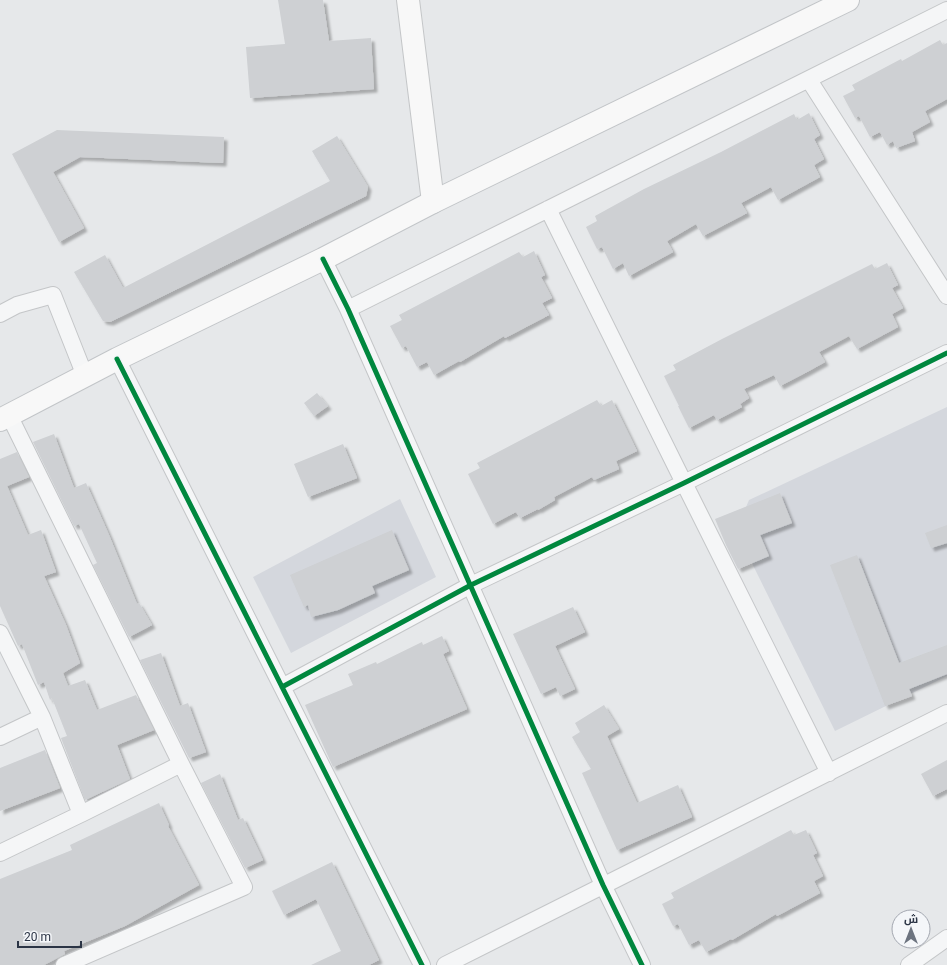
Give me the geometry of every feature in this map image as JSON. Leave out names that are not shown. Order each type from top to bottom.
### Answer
[{"type":"main road","points":[[408,0],[433,202]]},
{"type":"main road","points":[[4,417],[323,259],[433,202],[848,0]]},
{"type":"street","points":[[348,309],[947,10]]},
{"type":"street","points":[[809,80],[947,296]]},
{"type":"street","points":[[548,209],[829,773]]},
{"type":"street","points":[[323,259],[348,309],[603,885],[642,965]]},
{"type":"street","points":[[0,314],[17,305],[53,295],[85,376]]},
{"type":"street","points":[[282,687],[471,585],[684,483],[947,353]]},
{"type":"street","points":[[117,360],[422,965]]},
{"type":"street","points":[[4,417],[244,887],[64,965]]},
{"type":"street","points":[[0,633],[42,717],[81,814]]},
{"type":"street","points":[[445,965],[947,713]]},
{"type":"street","points":[[0,737],[42,717]]},
{"type":"street","points":[[0,853],[181,764]]},
{"type":"street","points":[[909,965],[947,938]]},
{"type":"shaded area","points":[[947,407],[947,676],[835,731],[736,531],[749,500]]},
{"type":"shaded area","points":[[400,499],[436,577],[291,653],[253,577]]},
{"type":"building","points":[[278,0],[323,0],[329,41],[371,38],[374,89],[250,98],[246,47],[285,44]]},
{"type":"building","points":[[940,40],[943,45],[947,43],[947,99],[925,111],[930,122],[912,132],[915,141],[896,148],[893,141],[887,145],[880,132],[870,137],[859,116],[855,118],[843,96],[855,90],[852,85],[901,59],[902,61]]},
{"type":"building","points":[[809,113],[820,135],[814,139],[824,159],[814,165],[820,177],[778,200],[771,187],[741,203],[747,213],[703,236],[696,224],[667,241],[673,252],[629,276],[623,263],[613,269],[602,247],[597,249],[586,227],[597,221],[595,216],[644,189],[721,152],[794,114],[797,120]]},
{"type":"building","points":[[57,130],[224,137],[223,163],[80,157],[53,172],[84,228],[59,242],[12,154]]},
{"type":"building","points":[[337,136],[368,187],[366,196],[110,322],[103,321],[74,272],[105,255],[123,288],[330,181],[312,151]]},
{"type":"building","points":[[534,251],[545,275],[541,277],[552,298],[542,303],[549,315],[505,338],[504,336],[460,362],[459,361],[434,375],[427,362],[417,367],[406,346],[402,348],[390,326],[402,320],[399,315],[519,252],[523,257]]},
{"type":"building","points":[[887,263],[898,285],[892,288],[903,308],[892,314],[898,327],[857,349],[849,336],[819,352],[825,362],[780,386],[774,375],[744,389],[749,398],[740,404],[742,407],[717,420],[714,415],[689,428],[664,376],[676,370],[673,365],[872,264],[875,269]]},
{"type":"building","points":[[317,393],[328,406],[314,416],[304,403]]},
{"type":"building","points":[[597,400],[601,406],[612,400],[637,451],[616,461],[619,469],[594,480],[592,477],[554,497],[555,500],[538,510],[520,518],[516,512],[493,524],[468,474],[480,468],[477,463]]},
{"type":"building","points":[[54,434],[74,488],[86,483],[137,604],[139,603],[152,625],[129,637],[93,565],[97,563],[79,524],[74,526],[33,442]]},
{"type":"building","points":[[343,444],[357,478],[308,497],[294,464]]},
{"type":"building","points":[[17,452],[29,477],[7,486],[28,535],[41,530],[56,572],[44,576],[66,625],[80,663],[63,673],[68,686],[85,680],[97,710],[136,695],[154,730],[117,745],[130,779],[85,800],[61,738],[67,736],[52,698],[50,700],[44,682],[38,685],[22,644],[18,646],[0,606],[0,459]]},
{"type":"building","points":[[780,493],[792,523],[760,535],[769,556],[738,569],[715,519]]},
{"type":"building","points":[[947,525],[947,543],[931,548],[925,533]]},
{"type":"building","points":[[392,530],[409,570],[372,586],[375,593],[338,610],[311,617],[308,605],[304,607],[290,575]]},
{"type":"building","points":[[857,555],[899,663],[947,645],[947,674],[909,689],[912,696],[885,706],[830,565]]},
{"type":"building","points":[[573,607],[585,632],[555,646],[575,689],[560,696],[556,687],[541,694],[513,634]]},
{"type":"building","points":[[442,636],[449,651],[443,654],[467,709],[333,767],[305,705],[353,685],[348,674],[376,662],[377,664],[422,642],[423,645]]},
{"type":"building","points":[[161,653],[180,706],[188,703],[206,752],[189,758],[140,660]]},
{"type":"building","points":[[604,705],[619,729],[607,736],[637,803],[678,785],[692,817],[617,850],[582,773],[591,769],[572,737],[580,732],[575,723]]},
{"type":"building","points":[[45,750],[60,788],[0,811],[0,768]]},
{"type":"building","points":[[947,760],[947,789],[933,796],[921,774]]},
{"type":"building","points":[[220,774],[238,820],[243,818],[263,860],[245,868],[201,783]]},
{"type":"building","points":[[159,803],[169,825],[168,826],[199,885],[125,926],[64,951],[65,954],[44,965],[0,965],[0,879],[72,850],[70,845]]},
{"type":"building","points":[[791,830],[794,835],[806,830],[817,853],[813,855],[823,876],[814,881],[820,893],[777,916],[776,914],[732,940],[731,939],[706,952],[699,940],[689,945],[678,924],[673,926],[662,904],[674,898],[671,893]]},
{"type":"building","points":[[332,862],[379,960],[369,965],[311,965],[341,951],[316,899],[284,915],[272,891]]},
{"type":"cycle path","points":[[323,259],[348,309],[603,885],[642,965]]},
{"type":"cycle path","points":[[282,687],[471,585],[684,483],[947,353]]},
{"type":"cycle path","points":[[117,359],[422,965]]}]
